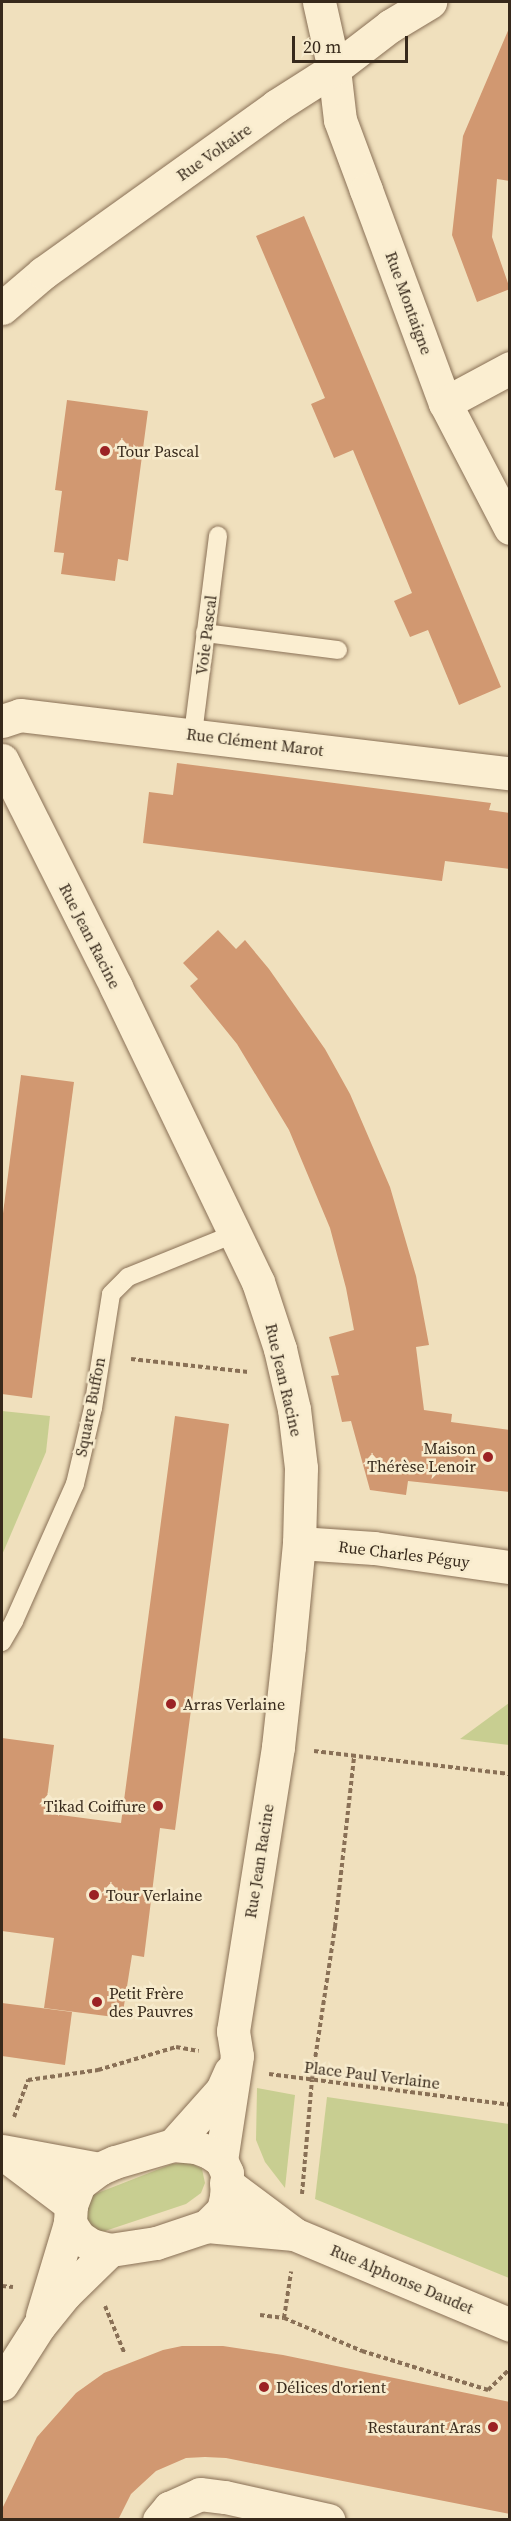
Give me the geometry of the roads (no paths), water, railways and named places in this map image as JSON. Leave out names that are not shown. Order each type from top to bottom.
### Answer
[{"type":"street","name":"Rue Montaigne","points":[[319,2],[334,69],[340,120],[445,403],[510,528]]},
{"type":"street","name":"Rue Voltaire","points":[[2,308],[43,273],[276,106],[334,69],[390,26],[430,2]]},
{"type":"street","points":[[445,403],[510,368]]},
{"type":"street","name":"Rue Clément Marot","points":[[2,721],[20,715],[510,773]]},
{"type":"street","name":"Rue Jean Racine","points":[[2,760],[116,987],[258,1282],[280,1349],[294,1409],[301,1468],[298,1543],[278,1747],[233,2031],[237,2056],[224,2171]]},
{"type":"street","name":"Rue Charles Péguy","points":[[298,1543],[365,1547],[510,1567]]},
{"type":"street","points":[[173,2145],[222,2090],[237,2056]]},
{"type":"street","points":[[5,2143],[99,2169]]},
{"type":"street","points":[[5,2143],[70,2214],[79,2237],[91,2245],[110,2250],[156,2243],[207,2226],[223,2210],[224,2171],[196,2147],[173,2145],[148,2150],[99,2169],[79,2184],[70,2214],[39,2326]]},
{"type":"street","name":"Rue Alphonse Daudet","points":[[224,2171],[294,2234]]},
{"type":"street","name":"Rue Alphonse Daudet","points":[[207,2226],[294,2234],[510,2325]]},
{"type":"street","points":[[2,2384],[39,2326],[65,2294],[110,2250]]},
{"type":"street","points":[[159,2520],[169,2508],[200,2494],[225,2497],[328,2520]]},
{"type":"lane","name":"Voie Pascal","points":[[193,734],[218,536]]},
{"type":"lane","points":[[206,633],[338,650]]},
{"type":"lane","name":"Square Buffon","points":[[2,1642],[42,1561],[75,1484],[93,1408],[111,1294],[128,1277],[234,1234]]},
{"type":"place","name":"Tour Pascal","points":[[105,451]]},
{"type":"place","name":"Maison Thérèse Lenoir","points":[[488,1457]]},
{"type":"place","name":"Arras Verlaine","points":[[171,1704]]},
{"type":"place","name":"Tikad Coiffure","points":[[158,1806]]},
{"type":"place","name":"Tour Verlaine","points":[[94,1895]]},
{"type":"place","name":"Petit Frère des Pauvres","points":[[97,2002]]},
{"type":"place","name":"Délices d'orient","points":[[264,2387]]},
{"type":"place","name":"Restaurant Aras","points":[[493,2427]]}]
